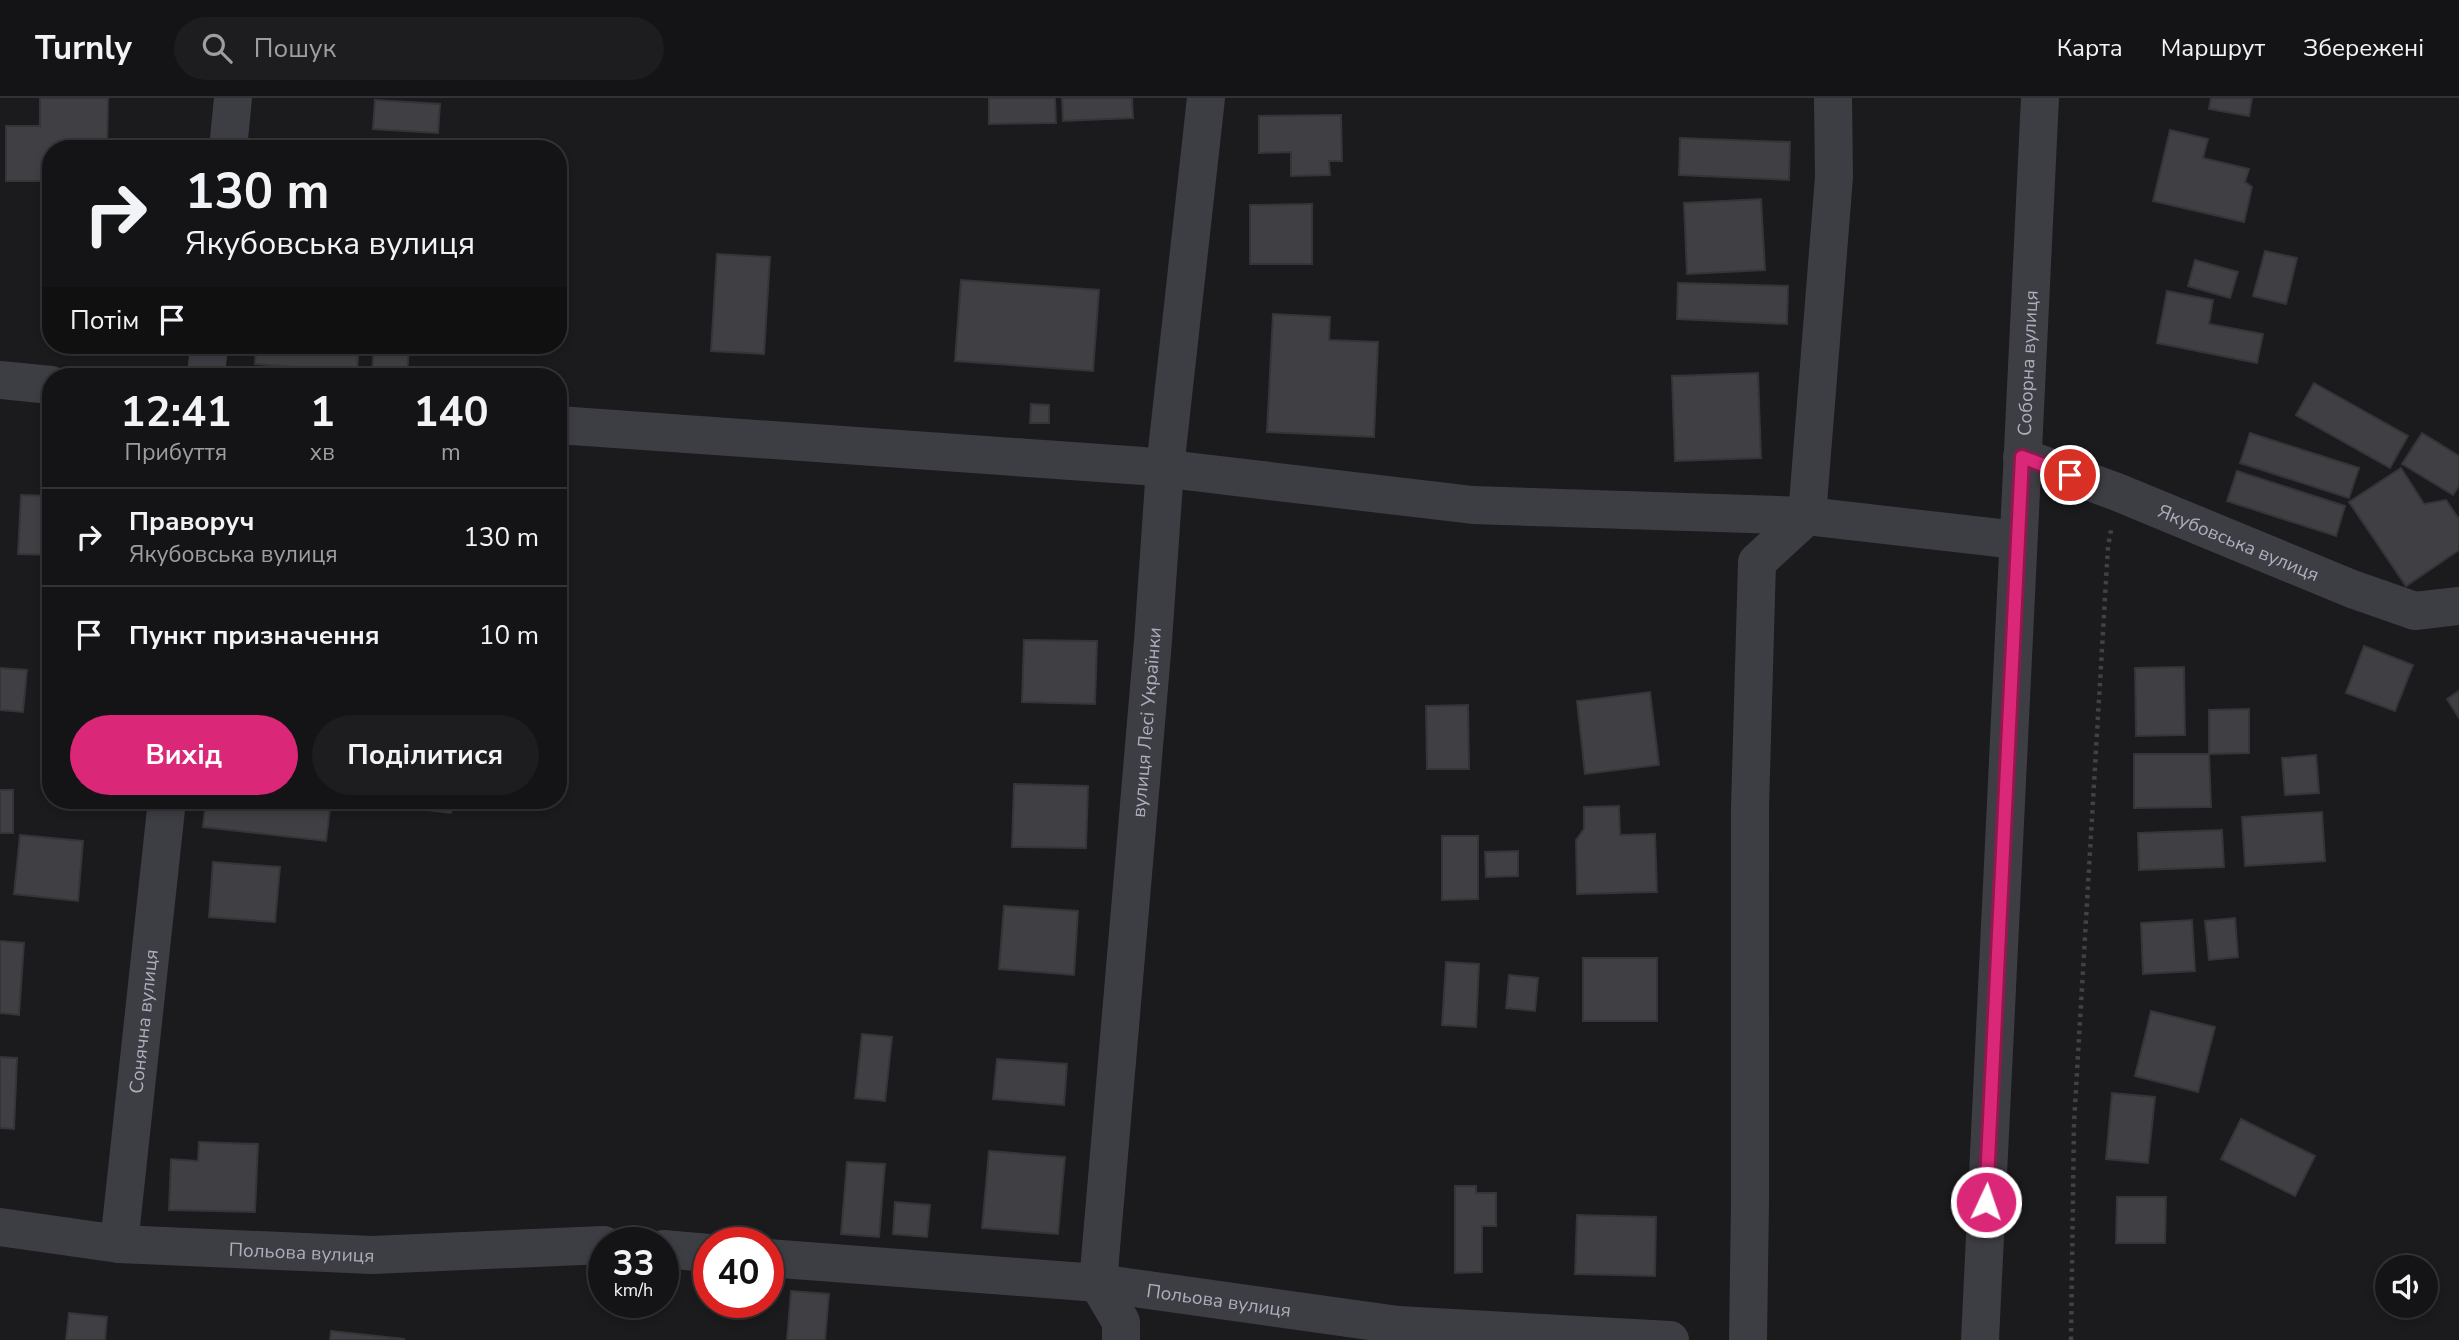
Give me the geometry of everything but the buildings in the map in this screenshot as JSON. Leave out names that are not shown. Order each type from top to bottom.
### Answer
[{"type":"street","points":[[229,140],[233,98]]},
{"type":"street","name":"вулиця Лесі Українки","points":[[1098,1283],[1153,641],[1165,468],[1206,98]]},
{"type":"street","points":[[1748,1340],[1750,808],[1756,562],[1807,516],[1834,177],[1833,98]]},
{"type":"street","name":"Соборна вулиця","points":[[1980,1340],[2040,98]]},
{"type":"street","points":[[0,380],[42,384]]},
{"type":"street","points":[[567,426],[1165,468],[1473,505],[1807,516],[2017,540]]},
{"type":"street","name":"Якубовська вулиця","points":[[2022,457],[2117,492],[2352,589],[2415,611],[2459,606]]},
{"type":"street","name":"Сонячна вулиця","points":[[119,1244],[166,809]]},
{"type":"street","name":"Польова вулиця","points":[[0,1227],[119,1244],[373,1255],[588,1246]]},
{"type":"street","name":"Польова вулиця","points":[[784,1259],[1098,1283],[1397,1333],[1670,1340]]},
{"type":"street","points":[[1098,1283],[1121,1322],[1121,1340]]},
{"type":"path","points":[[2071,1340],[2074,1109],[2108,547],[2117,492]]},
{"type":"route","points":[[1986,1202],[2022,457],[2070,475]]}]
